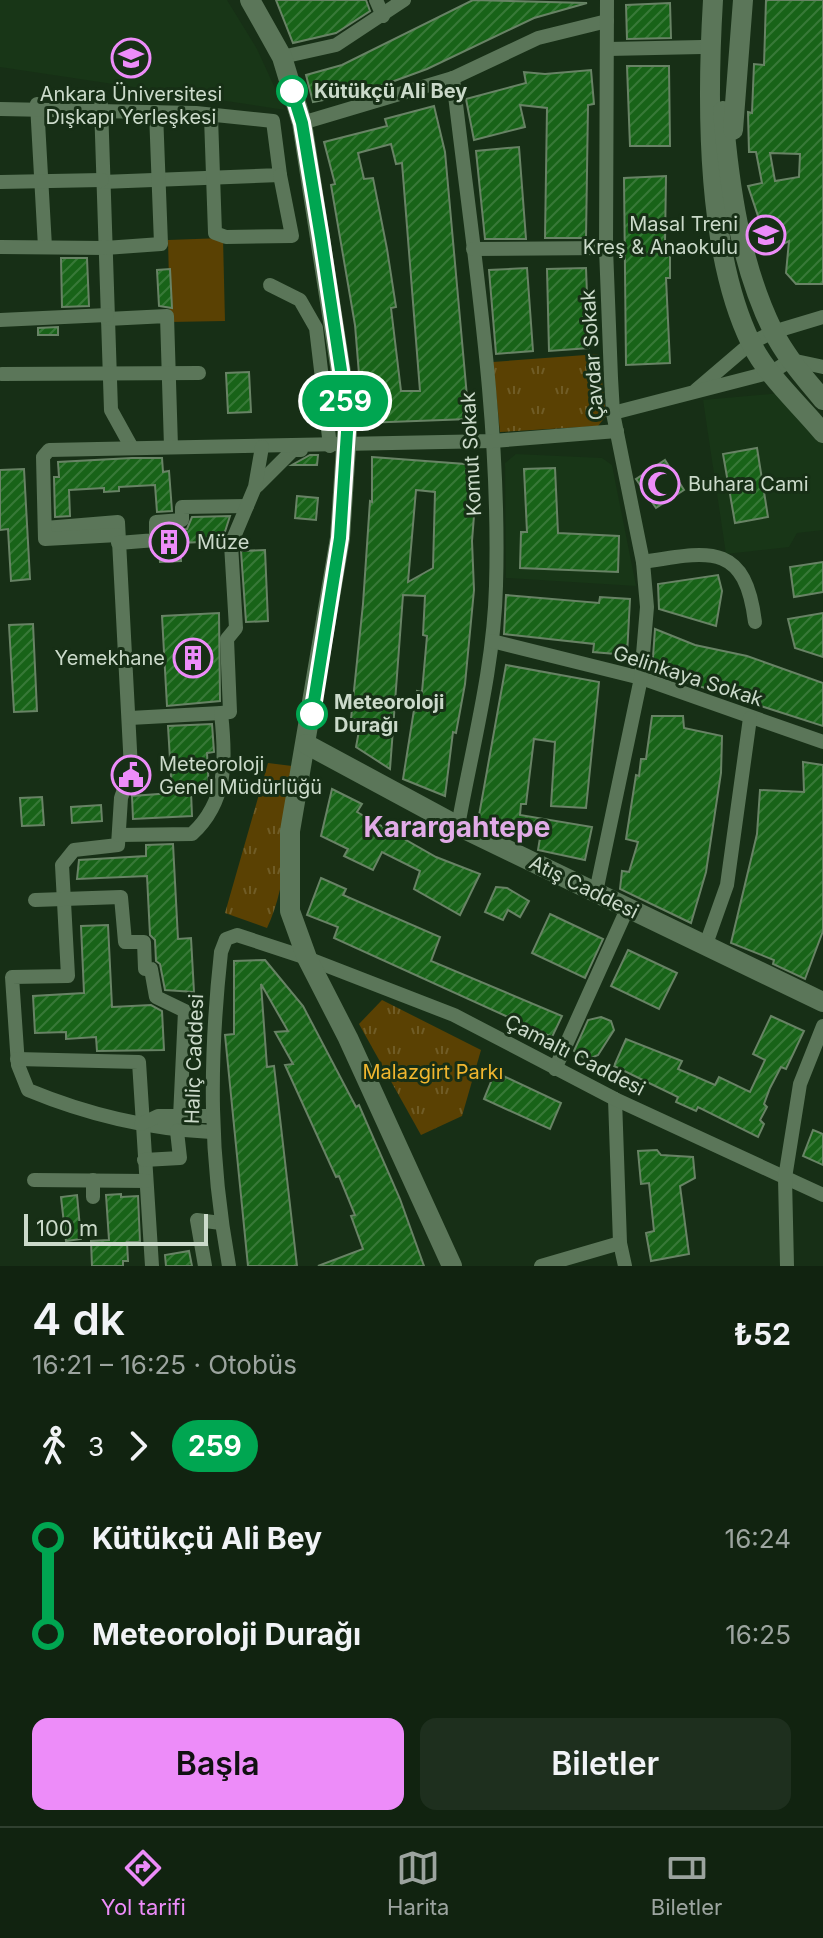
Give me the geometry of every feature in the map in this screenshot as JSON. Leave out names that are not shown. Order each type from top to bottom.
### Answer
[{"type":"main road","points":[[239,0],[282,57]]},
{"type":"main road","points":[[250,0],[282,57],[302,123],[348,417],[338,446],[340,538],[290,831],[290,911],[307,958],[354,1052],[452,1266]]},
{"type":"main road","points":[[703,0],[702,86],[710,113],[717,213],[733,290],[751,343],[823,433]]},
{"type":"main road","points":[[713,0],[717,76],[740,235],[773,332],[823,400]]},
{"type":"main road","points":[[710,113],[726,0]]},
{"type":"main road","points":[[728,158],[735,120],[743,0]]},
{"type":"main road","name":"Atış Caddesi","points":[[306,744],[458,826],[823,1002]]},
{"type":"street","points":[[376,0],[383,16]]},
{"type":"street","points":[[282,57],[336,45],[404,0]]},
{"type":"street","name":"Çavdar Sokak","points":[[596,892],[641,678],[647,607],[643,562],[613,413],[606,248],[607,0]]},
{"type":"street","points":[[302,123],[453,78],[538,38],[607,21]]},
{"type":"street","points":[[608,49],[702,47]]},
{"type":"street","name":"Komut Sokak","points":[[453,78],[493,441],[496,586],[492,641],[458,826]]},
{"type":"street","points":[[37,106],[45,247]]},
{"type":"street","points":[[101,107],[111,410],[132,448]]},
{"type":"street","points":[[0,109],[101,107],[273,121],[292,236],[226,237],[215,233],[211,117]]},
{"type":"street","points":[[0,247],[105,248],[161,244],[156,112]]},
{"type":"street","points":[[0,182],[280,175]]},
{"type":"street","points":[[473,249],[606,248]]},
{"type":"street","points":[[270,285],[300,300],[316,328],[338,446]]},
{"type":"street","points":[[0,320],[167,316],[171,447]]},
{"type":"street","points":[[693,393],[751,343],[773,332],[823,317]]},
{"type":"street","points":[[613,413],[772,372],[791,360],[823,367]]},
{"type":"street","points":[[2,374],[199,373]]},
{"type":"street","points":[[247,506],[182,507],[182,520],[156,522],[156,540],[118,533],[45,533],[43,457],[49,450],[493,441],[617,431]]},
{"type":"street","points":[[130,718],[230,712],[227,639],[236,628],[231,544],[255,487],[262,447]]},
{"type":"street","points":[[255,487],[293,450],[314,450]]},
{"type":"street","points":[[118,533],[131,769],[121,798],[118,845],[74,850],[62,865],[68,976],[12,977],[17,1059],[28,1090],[73,1109],[141,1124],[158,1116],[178,1124],[211,1124]]},
{"type":"street","points":[[643,562],[681,556],[722,559],[745,575],[751,589],[755,622]]},
{"type":"street","name":"Gelinkaya Sokak","points":[[492,641],[641,678],[823,742]]},
{"type":"street","points":[[119,835],[192,834],[207,820],[226,762],[221,713]]},
{"type":"street","points":[[705,947],[727,885],[750,718]]},
{"type":"street","points":[[35,900],[121,897],[125,942],[144,942],[145,969],[151,969],[156,997],[185,1011],[178,1124],[180,1158],[144,1160]]},
{"type":"street","points":[[555,1069],[628,907]]},
{"type":"street","name":"Haliç Caddesi","points":[[229,1266],[221,1223],[211,1124],[218,981],[226,939],[237,935],[307,958]]},
{"type":"street","name":"Çamaltı Caddesi","points":[[307,958],[454,1015],[615,1099],[823,1195]]},
{"type":"street","points":[[787,1266],[785,1178],[800,1084],[823,1026]]},
{"type":"street","points":[[17,1059],[139,1062],[152,1266]]},
{"type":"street","points":[[615,1099],[620,1243],[625,1266]]},
{"type":"street","points":[[34,1180],[146,1181]]},
{"type":"street","points":[[93,1180],[93,1197]]},
{"type":"street","points":[[205,1266],[197,1220],[221,1223]]},
{"type":"street","points":[[541,1266],[620,1243]]},
{"type":"shaded area","name":"Ankara Üniversitesi Dışkapı Yerleşkesi","points":[[0,0],[227,0],[257,49],[285,110],[0,67]]},
{"type":"shaded area","points":[[782,393],[823,443],[823,530],[797,533],[789,547],[726,554],[703,400]]},
{"type":"shaded area","points":[[516,454],[602,458],[612,465],[636,586],[506,578],[505,463]]},
{"type":"green space","points":[[223,238],[225,321],[170,322],[168,240]]},
{"type":"green space","points":[[599,354],[606,416],[598,426],[500,432],[493,362]]},
{"type":"green space","points":[[268,763],[292,766],[284,869],[267,928],[225,913]]},
{"type":"green space","name":"Malazgirt Parkı","points":[[382,1000],[481,1050],[462,1116],[421,1135],[359,1024]]},
{"type":"building","points":[[276,0],[366,0],[370,11],[336,33],[293,43]]},
{"type":"building","points":[[473,0],[587,3],[534,18],[427,69],[364,92],[313,102],[306,75],[342,65]]},
{"type":"building","points":[[766,0],[823,0],[823,284],[796,284],[786,273],[789,241],[773,250],[767,243],[748,186],[762,183],[756,152],[749,152],[748,112],[752,113],[754,64],[764,65]],"holes":[[[770,153],[800,154],[799,177],[775,181]]]},
{"type":"building","points":[[670,3],[671,38],[627,39],[626,5]]},
{"type":"building","points":[[627,66],[669,66],[670,146],[630,146]]},
{"type":"building","points":[[591,70],[594,104],[588,105],[586,238],[545,238],[547,108],[520,105],[525,127],[474,140],[466,99],[526,83],[524,72],[545,74]]},
{"type":"building","points":[[434,106],[445,152],[469,419],[363,423],[355,325],[331,185],[335,184],[324,142],[387,126],[385,119]],"holes":[[[391,144],[396,164],[402,163],[420,391],[401,391],[391,308],[396,307],[387,249],[373,178],[364,179],[358,153]]]},
{"type":"building","points":[[519,147],[526,239],[485,239],[476,151]]},
{"type":"building","points":[[666,176],[665,243],[670,243],[670,278],[666,278],[670,363],[626,365],[624,178]]},
{"type":"building","points":[[61,258],[87,258],[89,306],[62,307]]},
{"type":"building","points":[[527,268],[533,351],[496,354],[489,270]]},
{"type":"building","points":[[586,268],[589,348],[549,351],[547,269]]},
{"type":"building","points":[[170,269],[172,308],[159,306],[157,270]]},
{"type":"building","points":[[58,327],[58,335],[38,335],[38,328]]},
{"type":"building","points":[[249,372],[251,412],[228,413],[226,373]]},
{"type":"building","points":[[757,448],[768,517],[735,523],[723,454]]},
{"type":"building","points":[[310,455],[318,455],[317,465],[292,465]]},
{"type":"building","points":[[372,457],[478,465],[472,541],[474,590],[465,684],[456,733],[453,732],[445,796],[403,779],[417,691],[422,692],[427,636],[423,635],[425,596],[403,595],[390,769],[356,747],[361,720],[351,719],[372,502]],"holes":[[[416,490],[435,492],[433,568],[408,582]]]},
{"type":"building","points":[[162,458],[163,472],[169,471],[172,511],[157,512],[155,485],[119,487],[119,491],[104,492],[104,488],[69,490],[70,516],[55,517],[54,477],[59,477],[58,462]]},
{"type":"building","name":"Buhara Cami","points":[[665,460],[684,490],[656,508],[636,479]]},
{"type":"building","points":[[555,468],[558,533],[619,536],[618,572],[520,568],[521,532],[527,532],[524,469]]},
{"type":"building","points":[[24,469],[30,579],[11,581],[8,529],[0,530],[0,470]]},
{"type":"building","points":[[297,496],[318,498],[316,520],[295,518]]},
{"type":"building","points":[[230,516],[222,541],[180,543],[181,561],[160,562],[159,549],[165,544],[166,531],[187,529],[192,517]]},
{"type":"building","points":[[265,550],[268,621],[246,622],[241,551]]},
{"type":"building","points":[[823,562],[823,592],[794,597],[790,567]]},
{"type":"building","points":[[718,575],[722,591],[716,626],[659,609],[658,584]]},
{"type":"building","points":[[506,595],[599,603],[600,597],[630,599],[627,655],[593,652],[594,644],[504,634]]},
{"type":"building","name":"Yemekhane","points":[[219,613],[220,701],[167,706],[162,616]]},
{"type":"building","points":[[823,613],[823,657],[795,648],[788,619]]},
{"type":"building","points":[[33,624],[37,711],[14,712],[9,625]]},
{"type":"building","points":[[655,629],[695,645],[747,656],[823,683],[823,726],[652,671]]},
{"type":"building","points":[[506,665],[599,682],[586,808],[551,806],[555,742],[534,739],[526,804],[521,804],[520,815],[592,827],[585,860],[538,850],[541,832],[478,821]]},
{"type":"building","points":[[652,716],[683,716],[684,728],[722,736],[721,773],[706,872],[691,923],[620,889],[622,871],[629,872],[638,842],[626,839],[636,775],[639,776],[641,759],[646,759]]},
{"type":"building","points":[[212,724],[214,752],[207,753],[209,790],[191,792],[192,816],[133,819],[132,796],[172,793],[168,726]]},
{"type":"building","points":[[803,762],[823,765],[823,931],[805,979],[773,964],[774,960],[731,943],[757,834],[760,790],[804,792]]},
{"type":"building","points":[[332,789],[362,804],[357,812],[436,857],[480,874],[460,915],[414,889],[420,871],[382,852],[373,870],[344,856],[348,849],[321,836]]},
{"type":"building","points":[[42,797],[44,825],[22,826],[20,798]]},
{"type":"building","points":[[101,805],[102,821],[72,823],[71,807]]},
{"type":"building","points":[[173,844],[178,939],[191,938],[194,992],[165,990],[160,964],[156,961],[155,940],[150,935],[147,876],[77,879],[79,860],[146,856],[146,845]]},
{"type":"building","points":[[321,878],[346,889],[343,895],[440,937],[431,961],[562,1016],[552,1037],[334,938],[338,927],[307,915]]},
{"type":"building","points":[[496,887],[507,888],[529,901],[520,917],[508,910],[503,920],[485,912]]},
{"type":"building","points":[[550,914],[603,939],[585,978],[532,953]]},
{"type":"building","points":[[108,925],[112,1007],[151,1005],[162,1011],[164,1050],[97,1051],[96,1037],[66,1039],[66,1032],[35,1033],[33,996],[84,993],[81,926]]},
{"type":"building","points":[[628,950],[677,973],[659,1009],[611,986]]},
{"type":"building","points":[[265,960],[303,1006],[356,1107],[359,1105],[400,1199],[424,1266],[318,1266],[363,1249],[351,1216],[355,1215],[339,1176],[336,1177],[285,1065],[293,1064],[275,1032],[288,1031],[261,984],[267,1067],[274,1066],[297,1266],[248,1266],[225,1035],[234,1034],[234,961]]},
{"type":"building","points":[[771,1016],[804,1031],[786,1069],[781,1067],[770,1088],[764,1104],[767,1107],[760,1120],[764,1124],[758,1137],[698,1107],[696,1111],[676,1102],[678,1097],[614,1066],[626,1039],[682,1061],[678,1069],[715,1085],[719,1077],[750,1092],[765,1060],[753,1054]]},
{"type":"building","points":[[601,1017],[611,1021],[614,1030],[598,1055],[587,1060],[574,1051],[588,1020]]},
{"type":"building","points":[[495,1072],[561,1103],[550,1129],[484,1099]]},
{"type":"building","points":[[813,1130],[823,1134],[823,1165],[803,1156]]},
{"type":"building","points":[[657,1150],[661,1155],[693,1157],[695,1178],[680,1186],[689,1254],[651,1261],[646,1233],[654,1231],[649,1183],[641,1184],[638,1151]]},
{"type":"building","points":[[121,1194],[121,1197],[138,1196],[140,1242],[127,1242],[128,1261],[123,1261],[123,1266],[92,1266],[91,1241],[109,1240],[106,1195]]},
{"type":"building","points":[[77,1195],[81,1239],[66,1241],[61,1197]]},
{"type":"building","points":[[189,1251],[192,1266],[166,1266],[165,1255]]},
{"type":"bus line","name":"259","points":[[292,91],[302,123],[348,417],[340,538],[312,714]]},
{"type":"place","name":"Ankara Üniversitesi Dışkapı Yerleşkesi","points":[[131,58]]},
{"type":"place","name":"Kütükçü Ali Bey","points":[[292,91]]},
{"type":"place","name":"Masal Treni Kreş & Anaokulu","points":[[766,235]]},
{"type":"place","name":"Buhara Cami","points":[[660,484]]},
{"type":"place","name":"Müze","points":[[169,542]]},
{"type":"place","name":"Yemekhane","points":[[193,658]]},
{"type":"place","name":"Meteoroloji Durağı","points":[[312,714]]},
{"type":"place","name":"Meteoroloji Genel Müdürlüğü","points":[[131,775]]},
{"type":"district","name":"Karargahtepe","points":[[457,827]]}]
